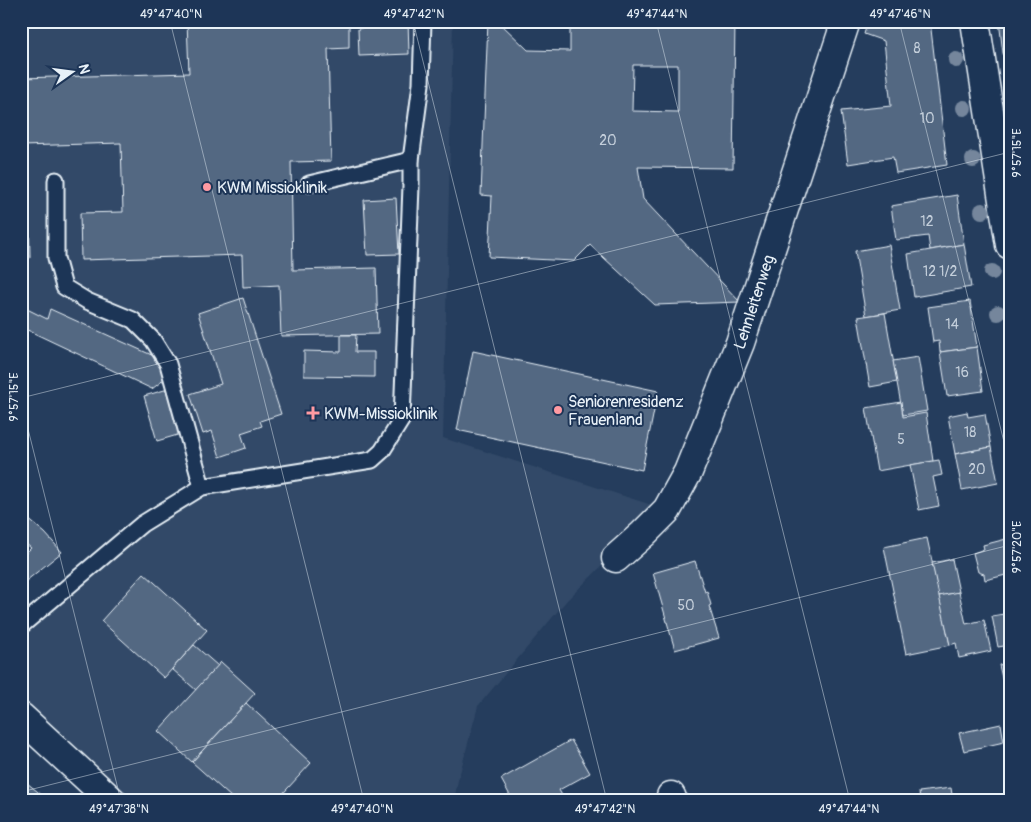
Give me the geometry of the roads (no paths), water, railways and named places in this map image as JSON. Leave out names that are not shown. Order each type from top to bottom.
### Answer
[{"type":"street","name":"Lehnleitenweg","points":[[616,558],[667,510],[688,472],[740,343],[846,21]]},
{"type":"street","points":[[975,21],[1010,245]]},
{"type":"street","points":[[21,717],[112,801]]},
{"type":"lane","points":[[21,626],[142,524],[202,487],[372,460],[382,450],[402,419],[411,160],[421,84],[423,21]]},
{"type":"lane","points":[[309,184],[411,160]]},
{"type":"lane","points":[[56,180],[56,258],[64,287],[88,301],[133,320],[153,340],[168,364],[202,487]]},
{"type":"place","name":"KWM Missioklinik","points":[[207,187]]},
{"type":"place","name":"Seniorenresidenz Frauenland","points":[[558,410]]},
{"type":"place","name":"KWM-Missioklinik","points":[[313,413]]}]
